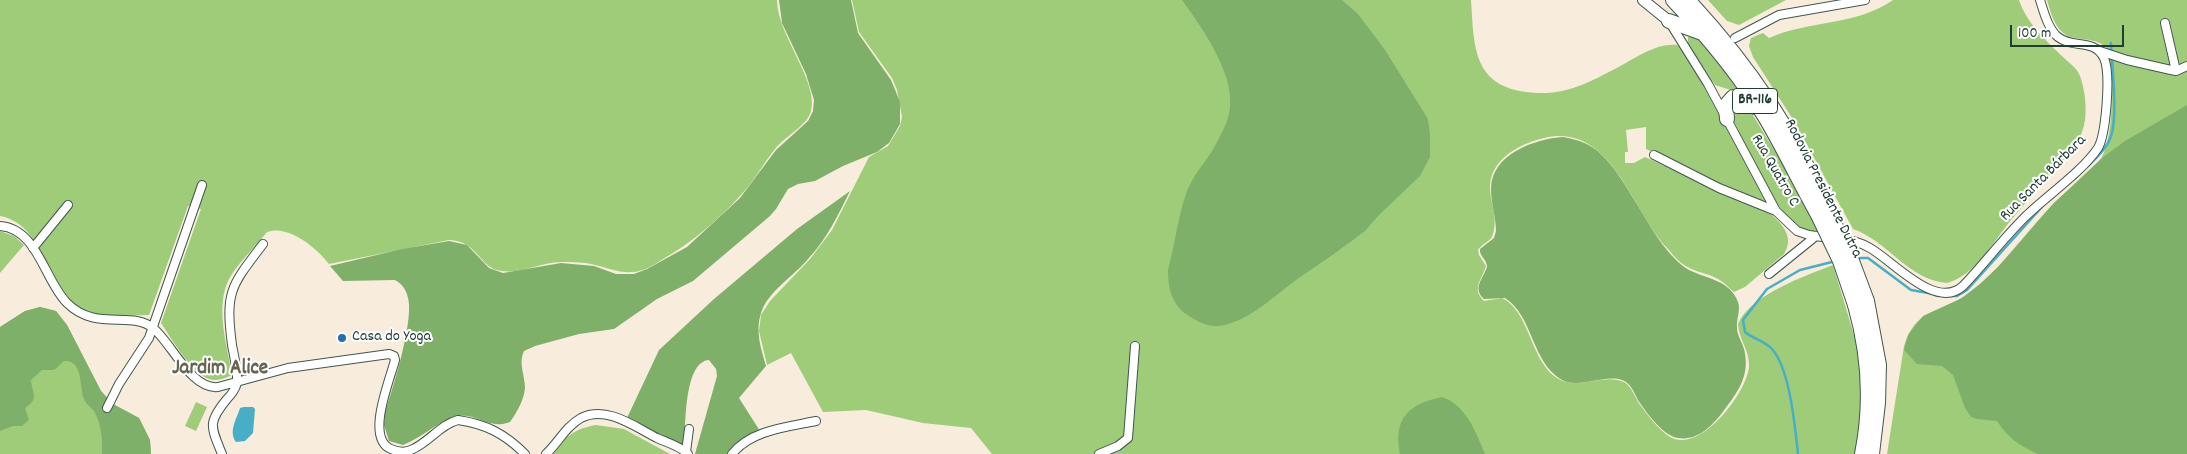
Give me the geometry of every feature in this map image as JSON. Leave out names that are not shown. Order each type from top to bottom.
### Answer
[{"type":"highway","name":"Rodovia Presidente Dutra","points":[[1672,0],[1705,34],[1766,119],[1823,213]]},
{"type":"highway","points":[[1689,0],[1735,38],[1746,68]]},
{"type":"highway","name":"Rodovia Presidente Dutra","points":[[1689,0],[1718,32],[1746,68],[1812,174],[1840,262],[1861,303],[1879,365],[1878,403],[1872,454]]},
{"type":"highway","points":[[1664,17],[1705,34]]},
{"type":"highway","points":[[1727,119],[1726,109],[1728,101],[1736,97],[1749,102],[1766,119]]},
{"type":"highway","name":"Rodovia Presidente Dutra","points":[[1861,303],[1867,361],[1868,410],[1862,454]]},
{"type":"street","name":"Rua Quatro C","points":[[1643,0],[1664,17],[1708,84],[1776,211],[1797,231],[1816,236],[1858,242]]},
{"type":"street","points":[[1735,38],[1779,15],[1865,0]]},
{"type":"street","points":[[2040,0],[2050,26],[2058,38],[2089,45],[2118,58],[2176,71],[2187,66]]},
{"type":"street","points":[[2165,23],[2176,71]]},
{"type":"street","name":"Rua Santa Bárbara","points":[[1858,242],[1876,251],[1915,281],[1939,292],[1950,294],[1959,290],[2023,219],[2082,166],[2097,148],[2104,129],[2108,84],[2106,63],[2100,51]]},
{"type":"street","points":[[1654,155],[1719,188],[1776,211]]},
{"type":"street","points":[[107,408],[154,328],[202,185]]},
{"type":"street","points":[[33,248],[68,205]]},
{"type":"street","points":[[0,226],[7,226],[19,232],[33,248],[53,285],[67,303],[79,312],[98,319],[142,322],[154,328],[189,372],[204,384],[215,388],[288,368],[389,354],[395,358],[381,409],[379,428],[382,442],[389,448],[398,451],[410,451],[458,420],[504,435],[525,454]]},
{"type":"street","points":[[1768,274],[1816,236]]},
{"type":"street","points":[[222,454],[213,432],[215,414],[234,392],[237,381],[229,301],[238,278],[263,244]]},
{"type":"street","points":[[1099,454],[1118,446],[1128,438],[1135,346]]},
{"type":"street","points":[[546,454],[570,425],[582,418],[594,415],[624,420],[687,453],[689,429]]},
{"type":"street","points":[[732,454],[740,446],[757,436],[816,421]]},
{"type":"green space","points":[[0,0],[777,0],[783,28],[809,86],[812,99],[811,111],[805,121],[779,144],[749,186],[722,215],[684,246],[652,266],[640,271],[623,272],[587,263],[561,262],[517,271],[502,271],[488,265],[467,245],[449,240],[329,264],[310,245],[293,234],[275,230],[267,232],[236,268],[226,285],[222,310],[232,375],[212,380],[202,376],[189,363],[161,323],[201,209],[188,206],[149,315],[98,315],[75,306],[64,294],[39,248],[29,234],[17,223],[0,216]]},
{"type":"green space","points":[[779,0],[851,0],[858,33],[891,80],[900,102],[900,124],[889,143],[877,152],[843,166],[815,181],[798,184],[788,189],[770,216],[693,281],[657,299],[614,329],[579,334],[535,346],[524,351],[522,369],[525,388],[520,406],[510,422],[494,424],[468,416],[454,417],[403,445],[389,441],[384,425],[385,412],[405,338],[409,308],[407,295],[400,283],[395,280],[343,281],[330,266],[402,249],[449,241],[467,245],[489,268],[503,273],[561,263],[594,266],[616,274],[634,274],[687,247],[740,198],[776,150],[808,121],[813,111],[814,100],[806,74],[782,23]]},
{"type":"green space","points":[[852,0],[1471,0],[1475,44],[1478,57],[1484,69],[1492,78],[1504,86],[1535,93],[1549,93],[1574,88],[1649,50],[1677,45],[1683,50],[1696,72],[1766,202],[1724,186],[1646,149],[1646,127],[1626,130],[1628,152],[1625,152],[1625,163],[1634,163],[1645,157],[1772,215],[1784,228],[1788,238],[1784,254],[1745,287],[1734,292],[1719,279],[1690,268],[1673,256],[1655,233],[1618,173],[1603,156],[1587,143],[1567,137],[1544,138],[1525,144],[1513,151],[1502,159],[1493,173],[1490,191],[1495,225],[1492,237],[1478,250],[1486,266],[1478,292],[1484,301],[1502,298],[1511,304],[1524,323],[1540,358],[1554,376],[1562,381],[1571,383],[1607,379],[1624,382],[1630,387],[1639,403],[1658,427],[1670,437],[1682,440],[1695,437],[1707,429],[1720,418],[1740,392],[1749,367],[1748,356],[1738,324],[1744,314],[1766,295],[1833,265],[1857,345],[1863,383],[1857,454],[992,454],[971,428],[923,423],[866,410],[823,412],[791,353],[767,365],[759,331],[761,315],[770,301],[810,259],[832,230],[869,157],[888,146],[900,126],[902,117],[897,90],[892,78],[859,32]]},
{"type":"green space","points":[[1182,0],[1342,0],[1358,14],[1385,50],[1428,119],[1430,134],[1430,157],[1420,176],[1365,231],[1249,315],[1229,324],[1218,326],[1201,323],[1181,310],[1171,294],[1169,282],[1168,270],[1187,191],[1193,178],[1221,134],[1230,107],[1230,94],[1222,65],[1207,36]]},
{"type":"green space","points":[[1708,0],[1786,0],[1739,25],[1727,21]]},
{"type":"green space","points":[[1893,0],[2019,0],[2026,16],[2037,31],[2078,72],[2084,92],[2086,113],[2084,126],[2071,152],[2011,220],[1983,257],[1967,273],[1947,283],[1921,275],[1909,268],[1877,242],[1853,229],[1794,121],[1753,57],[1749,46],[1751,38],[1763,33],[1769,38],[1800,28],[1848,19],[1879,8]]},
{"type":"green space","points":[[2047,0],[2187,0],[2187,454],[1887,454],[1904,346],[1914,325],[1928,314],[1963,297],[1988,277],[2053,204],[2099,162],[2106,146],[2112,103],[2111,73],[2107,48],[2095,41],[2070,37],[2060,30],[2055,23]]},
{"type":"green space","points":[[1691,35],[1701,38],[1740,93],[1715,85],[1688,44],[1688,37]]},
{"type":"green space","points":[[1741,104],[1748,107],[1824,232],[1810,231],[1797,226],[1779,207],[1731,116],[1730,111],[1733,107]]},
{"type":"green space","points":[[2187,105],[2187,454],[2038,454],[2015,441],[1997,421],[1971,417],[1965,408],[1953,375],[1942,366],[1917,364],[1904,350],[1908,335],[1923,316],[1962,298],[1980,284],[1998,267],[2053,204],[2102,158],[2125,141]]},
{"type":"green space","points":[[1563,137],[1585,143],[1602,155],[1622,180],[1658,238],[1672,255],[1689,270],[1717,281],[1730,289],[1738,302],[1737,328],[1746,359],[1744,376],[1733,398],[1722,413],[1708,428],[1697,435],[1678,438],[1667,433],[1652,419],[1631,387],[1622,380],[1608,379],[1576,383],[1562,380],[1544,362],[1522,316],[1515,306],[1505,298],[1484,299],[1479,291],[1480,283],[1487,267],[1480,249],[1494,238],[1496,231],[1491,189],[1493,177],[1498,166],[1516,151],[1528,145]]},
{"type":"green space","points":[[850,191],[821,243],[769,298],[761,313],[759,333],[766,366],[739,398],[760,431],[729,454],[695,454],[717,376],[716,369],[709,360],[701,364],[694,372],[690,384],[687,398],[684,448],[627,418],[659,350],[714,299],[797,229]]},
{"type":"green space","points":[[0,231],[14,236],[24,245],[0,273]]},
{"type":"green space","points":[[40,307],[56,311],[67,325],[101,391],[113,404],[139,418],[150,440],[151,454],[0,454],[0,327],[25,311]]},
{"type":"green space","points":[[40,307],[56,311],[67,325],[101,391],[113,404],[139,418],[150,440],[151,454],[102,454],[100,426],[94,411],[84,399],[78,370],[75,365],[64,361],[54,370],[42,370],[31,380],[34,399],[25,408],[29,420],[22,426],[13,426],[0,431],[0,327],[25,311]]},
{"type":"green space","points":[[1442,397],[1458,406],[1464,413],[1474,428],[1485,454],[1400,454],[1399,431],[1401,422],[1406,415],[1420,404]]},
{"type":"green space","points":[[196,402],[207,407],[196,431],[185,426]]},
{"type":"green space","points":[[596,425],[624,429],[670,454],[551,454],[576,431]]},
{"type":"water","points":[[253,407],[255,409],[253,433],[245,441],[236,442],[233,429],[240,408]]},
{"type":"waterway","points":[[2088,166],[2107,144],[2113,127],[2114,104],[2111,43]]},
{"type":"waterway","points":[[1947,296],[1957,296],[1967,290],[2041,208]]},
{"type":"waterway","points":[[1856,258],[1868,258],[1911,290],[1934,294]]},
{"type":"waterway","points":[[1798,454],[1791,399],[1783,370],[1772,349],[1745,332],[1743,320],[1767,289],[1800,270],[1836,261]]},
{"type":"place","name":"Casa do Yoga","points":[[342,338]]},
{"type":"district","name":"Jardim Alice","points":[[220,370]]}]
